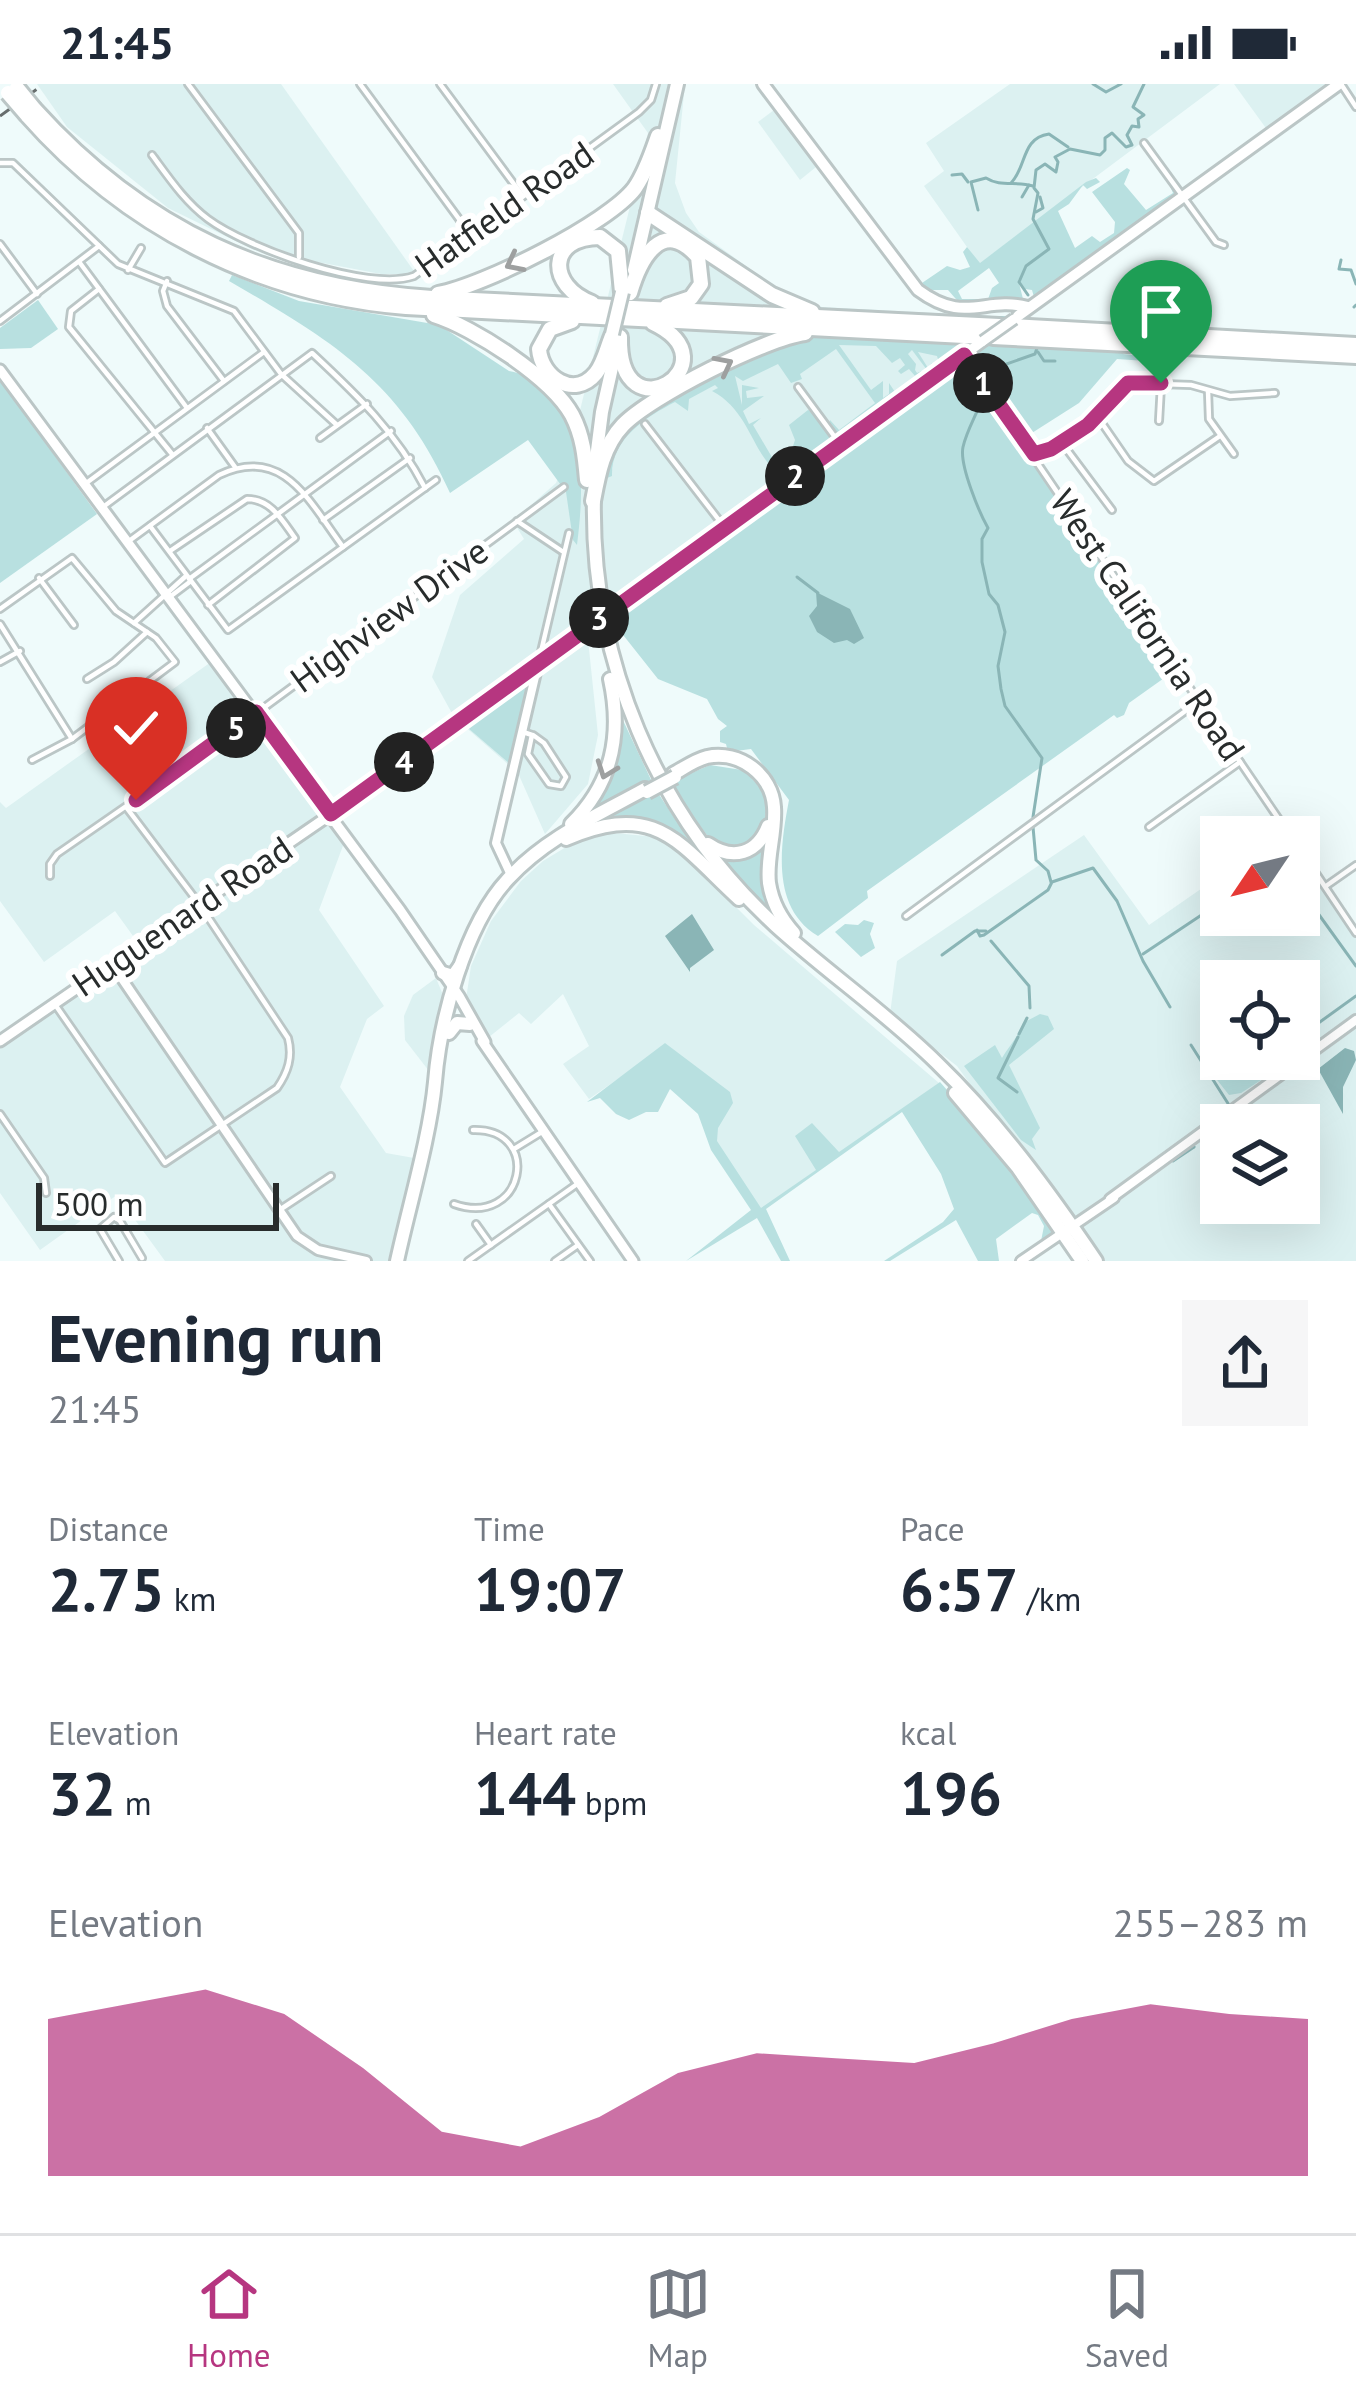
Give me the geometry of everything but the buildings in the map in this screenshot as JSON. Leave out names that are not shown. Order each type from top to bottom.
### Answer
[{"type":"highway","points":[[587,480],[596,410],[673,84]]},
{"type":"highway","points":[[626,291],[648,213],[673,84]]},
{"type":"highway","points":[[10,87],[30,112],[120,190],[204,242],[312,282],[405,302],[826,329],[1009,320],[1356,356]]},
{"type":"highway","points":[[405,302],[461,289],[618,207],[635,188],[658,136]]},
{"type":"highway","points":[[648,213],[790,305],[840,320]]},
{"type":"highway","points":[[598,312],[562,282],[560,262],[571,244],[600,237],[612,244],[626,291]]},
{"type":"highway","points":[[626,291],[654,246],[677,242],[692,250],[703,274],[696,292],[649,315]]},
{"type":"highway","points":[[397,1261],[435,1078],[474,943],[487,916],[524,870],[560,840],[589,805],[611,762],[617,718],[590,580],[587,480],[578,428],[556,394],[462,326],[405,302]]},
{"type":"highway","points":[[598,312],[558,324],[544,335],[540,358],[546,373],[566,384],[590,379],[616,335]]},
{"type":"highway","points":[[649,315],[1009,320],[1356,345]]},
{"type":"highway","points":[[616,335],[620,361],[630,380],[645,388],[668,385],[680,373],[683,350],[674,334],[649,315]]},
{"type":"highway","points":[[593,501],[610,442],[643,409],[767,343],[826,329]]},
{"type":"highway","points":[[616,335],[599,428],[593,501],[600,592],[616,671],[639,736],[680,812],[760,910],[874,1007]]},
{"type":"highway","points":[[609,672],[632,735],[663,796],[706,860],[742,902]]},
{"type":"highway","points":[[443,973],[454,975],[461,965],[482,913],[511,875],[560,840],[705,758],[724,756],[746,763],[762,776],[774,803],[769,872],[778,912],[796,936],[985,1112],[1067,1229],[1082,1261]]},
{"type":"highway","points":[[674,775],[708,762],[740,765],[761,783],[770,812],[759,843],[733,854],[709,845],[680,812]]},
{"type":"highway","points":[[560,840],[611,824],[654,829],[686,845],[742,902],[943,1079],[1096,1261]]},
{"type":"highway","points":[[435,1078],[461,965]]},
{"type":"highway","points":[[449,1033],[458,1023],[470,1024]]},
{"type":"main road","points":[[764,84],[919,290],[936,302],[1009,320],[1340,84]]},
{"type":"main road","name":"Huguenard Road","points":[[5,1038],[331,814],[1009,320]]},
{"type":"main road","points":[[0,370],[331,814],[443,973],[484,1042]]},
{"type":"main road","points":[[395,905],[633,1261]]},
{"type":"main road","points":[[0,1021],[5,1038]]},
{"type":"street","points":[[188,84],[299,233],[298,259]]},
{"type":"street","points":[[360,84],[471,235]]},
{"type":"street","points":[[440,84],[523,196]]},
{"type":"street","name":"Hatfield Road","points":[[152,155],[186,199],[236,236],[368,278],[400,280],[414,276],[645,107],[656,84]]},
{"type":"street","points":[[1340,84],[1356,107]]},
{"type":"street","points":[[1144,143],[1216,242],[1224,245]]},
{"type":"street","points":[[4,162],[128,270],[167,281],[234,311],[281,374],[338,425]]},
{"type":"street","points":[[0,244],[38,294]]},
{"type":"street","points":[[0,320],[99,245]]},
{"type":"street","points":[[128,270],[141,248]]},
{"type":"street","points":[[80,263],[187,408]]},
{"type":"street","points":[[167,281],[167,306],[224,381]]},
{"type":"street","points":[[99,289],[71,311],[69,326],[172,454]]},
{"type":"street","points":[[85,484],[264,351]]},
{"type":"street","points":[[103,507],[312,353],[391,430],[425,488]]},
{"type":"street","name":"West California Road","points":[[967,353],[1277,816]]},
{"type":"street","points":[[1032,454],[1062,442],[1097,416],[1128,383],[1161,383],[1230,397],[1275,393]]},
{"type":"street","points":[[1159,421],[1161,383]]},
{"type":"street","points":[[798,387],[840,444]]},
{"type":"street","points":[[1208,391],[1208,415],[1234,454]]},
{"type":"street","points":[[320,438],[368,404]]},
{"type":"street","points":[[1097,416],[1128,461],[1154,481],[1220,436]]},
{"type":"street","points":[[645,424],[724,527]]},
{"type":"street","points":[[207,428],[235,467]]},
{"type":"street","points":[[134,622],[391,430]]},
{"type":"street","points":[[1062,442],[1112,510]]},
{"type":"street","points":[[1039,464],[1051,449]]},
{"type":"street","points":[[323,520],[410,458]]},
{"type":"street","points":[[129,541],[235,467],[255,465],[272,469],[304,494],[344,547]]},
{"type":"street","points":[[150,526],[226,629],[231,629],[436,480]]},
{"type":"street","name":"Highview Drive","points":[[50,875],[57,854],[564,487]]},
{"type":"street","points":[[169,552],[240,501],[263,501],[277,514],[296,541],[208,605]]},
{"type":"street","points":[[517,521],[565,553]]},
{"type":"street","points":[[511,875],[496,843],[527,733],[569,532]]},
{"type":"street","points":[[0,609],[72,558],[116,611],[147,632],[175,662],[72,739],[32,760]]},
{"type":"street","points":[[39,578],[74,625]]},
{"type":"street","points":[[0,624],[72,739]]},
{"type":"street","points":[[87,679],[115,662],[147,632]]},
{"type":"street","points":[[0,662],[20,651]]},
{"type":"street","points":[[906,916],[1199,701]]},
{"type":"street","points":[[527,733],[544,743],[566,777],[561,786],[549,784],[528,754],[527,733]]},
{"type":"street","points":[[1149,827],[1240,762]]},
{"type":"street","points":[[54,1004],[165,1163],[277,1088],[285,1077],[290,1060],[288,1038],[200,905],[127,807]]},
{"type":"street","points":[[1325,887],[1356,865]]},
{"type":"street","points":[[1320,880],[1356,933]]},
{"type":"street","points":[[112,964],[279,1211],[307,1245],[366,1261]]},
{"type":"street","points":[[1023,1260],[1356,1020]]},
{"type":"street","points":[[0,1114],[44,1178],[46,1193]]},
{"type":"street","points":[[454,1204],[476,1210],[497,1203],[517,1178],[513,1150],[498,1135],[473,1130]]},
{"type":"street","points":[[513,1150],[544,1130]]},
{"type":"street","points":[[2,1138],[12,1131]]},
{"type":"street","points":[[279,1211],[332,1176]]},
{"type":"street","points":[[468,1261],[580,1182]]},
{"type":"street","points":[[549,1204],[590,1261]]},
{"type":"street","points":[[119,1261],[100,1229],[113,1217],[142,1258]]},
{"type":"street","points":[[476,1224],[491,1245]]},
{"type":"street","points":[[555,1261],[578,1245]]},
{"type":"shaded area","points":[[37,84],[281,84],[416,274],[381,274],[254,250],[168,208],[67,127]]},
{"type":"shaded area","points":[[613,84],[685,84],[675,183],[699,232],[782,292],[822,307],[954,314],[958,363],[587,630],[598,735],[588,784],[545,834],[518,773],[454,717],[432,677],[460,595],[524,539],[513,521],[556,483],[571,447],[648,133]]},
{"type":"shaded area","points":[[1010,84],[1220,84],[979,264],[924,186],[944,171],[926,143]]},
{"type":"shaded area","points":[[1234,84],[1333,84],[1268,131]]},
{"type":"shaded area","points":[[774,110],[816,167],[800,180],[758,122]]},
{"type":"shaded area","points":[[1127,168],[1124,184],[1146,210],[1173,193],[1167,179],[1177,195],[1034,297],[1018,279],[1023,299],[990,304],[992,288],[999,283],[989,268],[958,291],[962,299],[981,303],[962,306],[948,290],[925,290],[917,282],[947,266],[970,267],[963,252],[967,247],[980,263],[1086,182],[1096,178],[1100,182],[1087,189],[1083,185],[1058,211],[1075,248],[1092,236],[1100,242],[1114,233],[1115,222],[1092,192]]},
{"type":"shaded area","points":[[232,275],[299,301],[439,325],[533,382],[556,404],[574,440],[581,481],[577,545],[566,492],[528,440],[450,493],[409,421],[385,392],[331,344],[229,281]]},
{"type":"shaded area","points":[[38,300],[58,329],[31,348],[0,349],[0,328]]},
{"type":"shaded area","points":[[812,334],[979,341],[940,366],[937,356],[918,352],[928,368],[932,363],[938,367],[930,374],[912,350],[908,354],[915,370],[926,377],[905,391],[901,388],[915,376],[909,369],[898,371],[905,365],[900,358],[892,363],[876,346],[839,345],[871,390],[883,381],[883,398],[889,394],[889,383],[897,395],[841,439],[829,426],[830,420],[839,430],[875,403],[836,349],[791,383],[778,364],[743,381],[735,376],[742,405],[742,385],[759,388],[746,391],[747,398],[764,396],[743,411],[749,424],[761,418],[753,425],[773,459],[792,449],[795,440],[789,425],[808,410],[835,441],[785,479],[765,459],[736,411],[712,391],[718,388],[715,385],[689,399],[688,411],[675,402],[642,422],[617,451],[612,476],[607,478],[619,440],[648,413],[767,347]]},
{"type":"shaded area","points":[[989,341],[1125,348],[1123,354],[1169,359],[1117,359],[1079,403],[1024,438],[972,359]]},
{"type":"shaded area","points":[[964,362],[1174,671],[1129,703],[1124,715],[1114,715],[867,891],[868,898],[818,936],[792,910],[786,893],[782,856],[789,800],[751,749],[728,752],[720,742],[720,731],[727,726],[707,699],[658,679],[616,626],[616,622],[625,624],[615,611]]},
{"type":"shaded area","points":[[0,380],[97,514],[0,583]]},
{"type":"shaded area","points":[[816,592],[850,609],[864,638],[854,644],[847,640],[834,643],[817,632],[809,616],[817,606]]},
{"type":"shaded area","points":[[211,662],[344,843],[319,910],[384,1006],[367,1019],[340,1087],[386,1153],[414,1158],[388,1261],[165,1261],[117,1195],[40,1250],[0,1193],[0,1047],[141,947],[115,911],[44,962],[0,901],[0,802],[6,808]]},
{"type":"shaded area","points":[[524,675],[531,677],[510,764],[461,722]]},
{"type":"shaded area","points":[[620,714],[652,782],[577,824],[587,810]]},
{"type":"shaded area","points":[[710,765],[742,770],[761,789],[765,819],[744,849],[715,846],[668,783]]},
{"type":"shaded area","points":[[656,790],[697,852],[675,836],[598,824]]},
{"type":"shaded area","points":[[604,832],[656,837],[674,845],[754,925],[939,1083],[759,1212],[716,1148],[664,1047],[589,1099],[563,1064],[589,1046],[563,994],[531,1024],[519,1013],[489,1037],[466,999],[471,966],[491,921],[543,861],[581,838]]},
{"type":"shaded area","points":[[1084,835],[1149,925],[1200,890],[1200,936],[1320,936],[1320,887],[1356,936],[1356,1020],[1320,1047],[1320,960],[1200,960],[1200,1080],[1320,1080],[1320,1055],[1356,1028],[1356,1261],[1097,1261],[957,1066],[890,1014],[897,961]]},
{"type":"shaded area","points":[[766,838],[765,869],[780,920],[752,898],[718,854]]},
{"type":"shaded area","points":[[692,914],[714,950],[690,972],[665,936]]},
{"type":"shaded area","points":[[864,920],[874,923],[870,934],[875,948],[861,957],[835,932]]},
{"type":"shaded area","points":[[436,978],[445,1000],[429,1071],[405,1040],[404,1016],[413,995]]},
{"type":"shaded area","points":[[1040,1014],[1048,1016],[1054,1029],[1009,1065],[1040,1128],[1032,1139],[1036,1150],[1021,1140],[964,1066],[995,1045],[1002,1058],[1023,1023]]},
{"type":"shaded area","points":[[665,1043],[730,1092],[733,1103],[718,1128],[717,1141],[761,1208],[816,1170],[795,1136],[812,1123],[839,1152],[940,1082],[1004,1155],[1055,1232],[1014,1261],[1041,1241],[1044,1226],[1032,1213],[996,1239],[999,1261],[978,1261],[956,1220],[884,1261],[943,1222],[954,1209],[941,1174],[902,1112],[766,1209],[790,1261],[781,1261],[757,1218],[686,1261],[751,1210],[711,1150],[698,1114],[670,1089],[658,1112],[629,1120],[600,1098],[587,1102]]},
{"type":"shaded area","points":[[1345,1048],[1354,1051],[1356,1060],[1343,1087],[1343,1114],[1320,1073],[1320,1067]]},
{"type":"shaded area","points":[[1217,1080],[1261,1080],[1241,1093],[1229,1095]]},
{"type":"waterway","points":[[1093,84],[1106,92],[1121,84]]},
{"type":"waterway","points":[[1028,295],[1019,282],[1026,266],[1049,249],[1033,219],[1036,170],[1045,164],[1056,172],[1055,157],[1070,149],[1100,155],[1105,138],[1112,133],[1126,147],[1132,145],[1127,135],[1132,126],[1139,127],[1138,119],[1144,115],[1133,107],[1144,84]]},
{"type":"waterway","points":[[1011,183],[1029,147],[1040,137],[1049,134],[1068,147]]},
{"type":"waterway","points":[[952,175],[962,174],[968,182]]},
{"type":"waterway","points":[[978,210],[971,182],[986,178],[1033,186]]},
{"type":"waterway","points":[[1022,197],[1029,185]]},
{"type":"waterway","points":[[1036,212],[1043,208],[1040,197]]},
{"type":"waterway","points":[[1341,260],[1339,269],[1351,270],[1356,284]]},
{"type":"waterway","points":[[977,317],[1006,318]]},
{"type":"waterway","points":[[990,385],[998,367],[1035,354],[1038,345]]},
{"type":"waterway","points":[[1038,352],[1044,361],[1055,361]]},
{"type":"waterway","points":[[984,393],[965,440],[964,465],[988,528],[982,539],[982,562],[1005,632],[998,666],[1005,706],[1042,758],[1033,817]]},
{"type":"waterway","points":[[797,577],[818,593]]},
{"type":"waterway","points":[[1033,827],[1036,860],[1048,871],[1051,882]]},
{"type":"waterway","points":[[977,930],[984,935],[1048,890],[1052,882],[1093,868],[1117,901],[1170,1007]]},
{"type":"waterway","points":[[1143,954],[1200,916]]},
{"type":"waterway","points":[[1320,916],[1356,966]]},
{"type":"waterway","points":[[942,955],[975,931],[986,931]]},
{"type":"waterway","points":[[991,941],[1029,986],[1030,1008]]},
{"type":"waterway","points":[[1320,1022],[1356,996]]},
{"type":"waterway","points":[[1019,1034],[1027,1018]]},
{"type":"waterway","points":[[1017,1092],[998,1078],[1018,1037]]},
{"type":"waterway","points":[[1191,1045],[1228,1104]]},
{"type":"waterway","points":[[1173,1161],[1194,1147]]},
{"type":"railway","points":[[0,116],[44,84]]},
{"type":"route","points":[[136,800],[256,712],[331,814],[964,355],[1032,454],[1051,449],[1088,425],[1128,383],[1161,383]]}]
